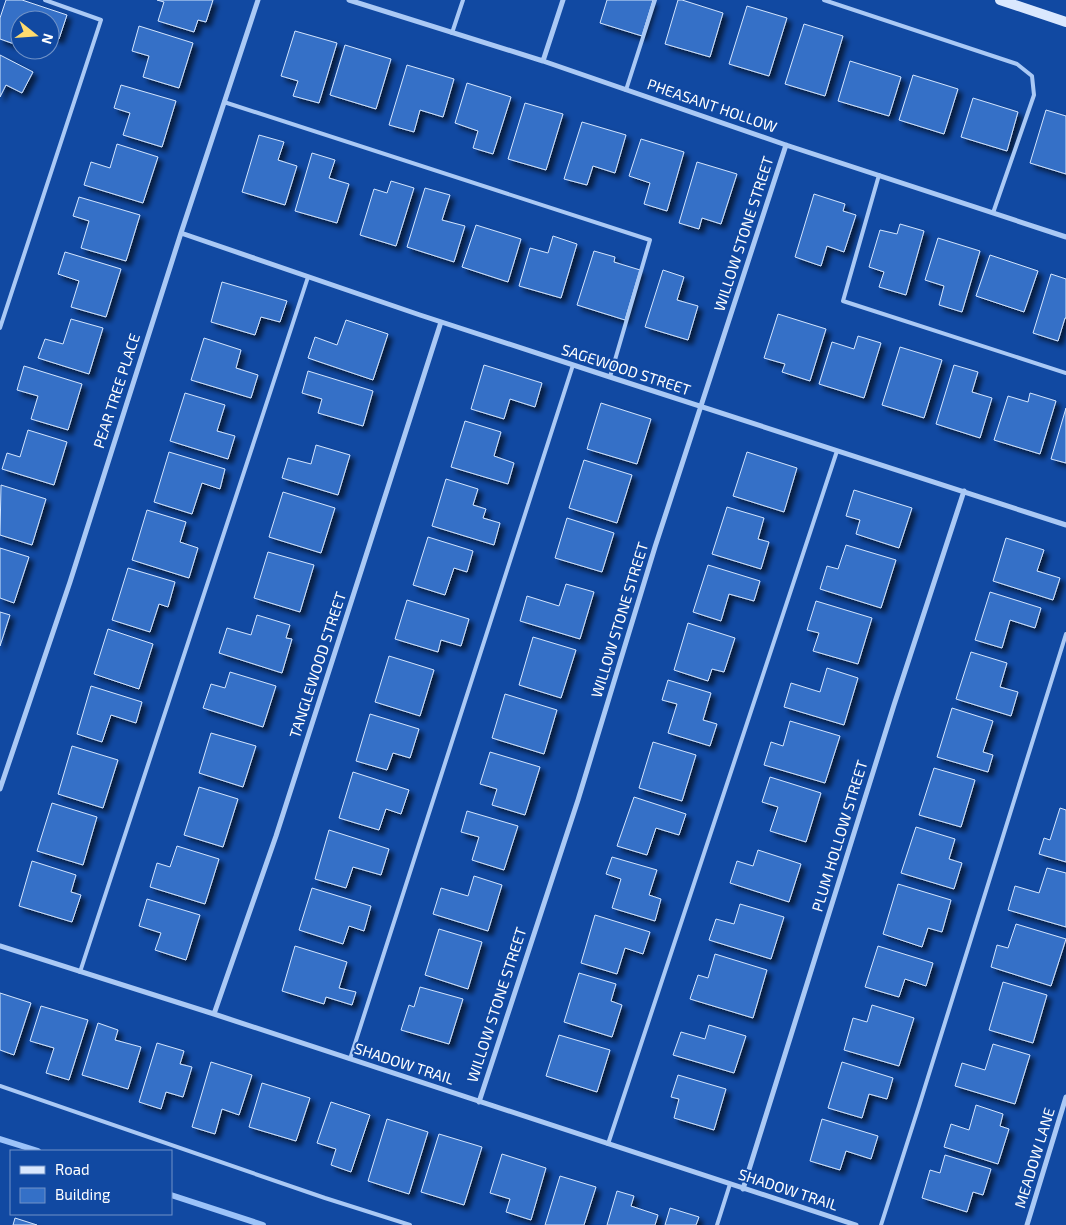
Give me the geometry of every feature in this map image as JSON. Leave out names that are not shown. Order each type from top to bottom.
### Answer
[{"type":"main road","points":[[1000,0],[1066,22]]},
{"type":"street","name":"PEAR TREE PLACE","points":[[0,789],[70,582],[181,233],[258,0]]},
{"type":"street","name":"PHEASANT HOLLOW","points":[[350,0],[543,61],[786,145],[1066,237]]},
{"type":"street","points":[[543,61],[563,0]]},
{"type":"street","name":"WILLOW STONE STREET","points":[[478,1102],[578,800],[656,547],[786,145]]},
{"type":"street","name":"SAGEWOOD STREET","points":[[181,233],[441,322],[1066,525]]},
{"type":"street","name":"TANGLEWOOD STREET","points":[[214,1014],[276,836],[441,322]]},
{"type":"street","name":"PLUM HOLLOW STREET","points":[[743,1189],[894,705],[964,491]]},
{"type":"street","name":"SHADOW TRAIL","points":[[0,946],[214,1014],[856,1225]]},
{"type":"street","name":"MEADOW LANE","points":[[1027,1225],[1066,1097]]},
{"type":"lane","points":[[0,328],[101,20],[44,0]]},
{"type":"lane","points":[[452,32],[463,0]]},
{"type":"lane","points":[[626,90],[655,0]]},
{"type":"lane","points":[[824,0],[1017,64],[1032,76],[1034,95],[993,213]]},
{"type":"lane","points":[[224,102],[650,240],[610,377]]},
{"type":"lane","points":[[879,175],[843,301],[1066,373]]},
{"type":"lane","points":[[80,972],[308,276]]},
{"type":"lane","points":[[350,1059],[573,365]]},
{"type":"lane","points":[[608,1144],[837,450]]},
{"type":"lane","points":[[881,1225],[1066,634]]},
{"type":"lane","points":[[0,1086],[325,1198],[410,1225]]},
{"type":"lane","points":[[717,1225],[730,1184]]},
{"type":"building","points":[[6,0],[22,0],[52,10],[10,10],[10,42],[0,39],[0,18]]},
{"type":"building","points":[[157,0],[213,0],[206,22],[198,20],[194,32],[158,21],[164,2]]},
{"type":"building","points":[[607,0],[653,0],[642,36],[600,23]]},
{"type":"building","points":[[678,0],[723,13],[710,57],[665,44]]},
{"type":"building","points":[[747,6],[787,18],[769,76],[729,64]]},
{"type":"building","points":[[60,13],[67,15],[60,36]]},
{"type":"building","points":[[804,24],[843,36],[825,96],[785,84]]},
{"type":"building","points":[[139,26],[193,43],[179,88],[143,77],[149,56],[132,51]]},
{"type":"building","points":[[295,31],[337,43],[319,103],[293,96],[298,81],[281,76]]},
{"type":"building","points":[[345,45],[391,59],[376,109],[330,95]]},
{"type":"building","points":[[0,55],[33,72],[22,93],[6,85],[0,97]]},
{"type":"building","points":[[850,61],[901,77],[889,116],[838,101]]},
{"type":"building","points":[[407,65],[454,79],[443,117],[420,110],[414,132],[389,125]]},
{"type":"building","points":[[913,75],[958,89],[944,134],[899,120]]},
{"type":"building","points":[[467,83],[511,97],[493,154],[473,148],[478,131],[455,123]]},
{"type":"building","points":[[121,85],[176,101],[162,147],[123,135],[130,113],[114,108]]},
{"type":"building","points":[[973,98],[1018,112],[1007,151],[961,137]]},
{"type":"building","points":[[525,103],[563,114],[546,170],[508,159]]},
{"type":"building","points":[[1046,110],[1066,116],[1066,174],[1030,163]]},
{"type":"building","points":[[582,122],[626,135],[615,173],[593,166],[587,185],[564,179]]},
{"type":"building","points":[[259,135],[284,142],[278,160],[297,166],[285,205],[242,192]]},
{"type":"building","points":[[641,139],[684,152],[667,211],[644,204],[650,183],[629,176]]},
{"type":"building","points":[[117,144],[158,157],[143,203],[84,185],[91,162],[110,168]]},
{"type":"building","points":[[312,153],[335,160],[329,178],[349,184],[337,223],[295,211]]},
{"type":"building","points":[[697,162],[737,174],[721,224],[702,218],[699,229],[679,223]]},
{"type":"building","points":[[391,181],[414,188],[396,246],[360,235],[374,189],[387,193]]},
{"type":"building","points":[[425,188],[450,195],[442,220],[465,226],[454,262],[407,247]]},
{"type":"building","points":[[814,194],[845,204],[843,211],[856,215],[844,252],[827,246],[821,266],[795,257]]},
{"type":"building","points":[[79,197],[140,215],[126,261],[81,248],[89,221],[73,216]]},
{"type":"building","points":[[900,224],[924,231],[906,295],[879,287],[884,272],[869,267],[880,230],[897,234]]},
{"type":"building","points":[[476,225],[521,239],[508,282],[462,267]]},
{"type":"building","points":[[553,236],[577,244],[561,298],[519,286],[530,248],[548,253]]},
{"type":"building","points":[[938,238],[980,251],[962,312],[939,305],[944,286],[925,280]]},
{"type":"building","points":[[594,251],[615,257],[614,262],[640,270],[625,320],[577,305]]},
{"type":"building","points":[[65,252],[121,269],[106,317],[71,307],[79,281],[58,274]]},
{"type":"building","points":[[990,255],[1038,271],[1024,312],[976,296]]},
{"type":"building","points":[[663,270],[684,277],[677,300],[698,306],[688,340],[645,327]]},
{"type":"building","points":[[1051,274],[1066,279],[1066,318],[1058,341],[1033,333]]},
{"type":"building","points":[[222,282],[287,301],[280,322],[261,317],[255,335],[211,322]]},
{"type":"building","points":[[778,314],[826,329],[810,381],[782,372],[785,364],[764,358]]},
{"type":"building","points":[[71,319],[103,328],[89,374],[38,358],[45,339],[63,344]]},
{"type":"building","points":[[346,320],[388,334],[373,380],[308,358],[315,337],[337,345]]},
{"type":"building","points":[[858,336],[881,343],[864,398],[819,384],[832,342],[854,349]]},
{"type":"building","points":[[204,338],[241,350],[236,368],[258,375],[251,398],[191,380]]},
{"type":"building","points":[[900,347],[942,360],[924,418],[882,405]]},
{"type":"building","points":[[484,365],[542,383],[535,407],[510,399],[504,419],[471,409]]},
{"type":"building","points":[[954,365],[978,372],[972,392],[992,398],[980,438],[936,424]]},
{"type":"building","points":[[24,366],[82,384],[68,430],[31,419],[38,396],[17,390]]},
{"type":"building","points":[[308,371],[373,391],[363,426],[318,413],[322,399],[302,393]]},
{"type":"building","points":[[185,393],[225,405],[217,431],[235,436],[228,459],[170,441]]},
{"type":"building","points":[[1030,393],[1056,401],[1040,454],[994,440],[1008,396],[1028,402]]},
{"type":"building","points":[[601,403],[651,419],[637,464],[587,449]]},
{"type":"building","points":[[1066,408],[1066,463],[1051,459]]},
{"type":"building","points":[[465,421],[501,432],[494,456],[514,463],[508,484],[451,467]]},
{"type":"building","points":[[28,430],[67,442],[54,485],[2,469],[7,453],[20,457]]},
{"type":"building","points":[[316,445],[350,455],[338,495],[282,478],[288,458],[311,464]]},
{"type":"building","points":[[169,452],[225,469],[220,489],[202,483],[192,514],[154,502]]},
{"type":"building","points":[[747,452],[797,468],[784,512],[733,496]]},
{"type":"building","points":[[584,460],[632,475],[617,523],[569,508]]},
{"type":"building","points":[[446,479],[478,489],[473,505],[486,509],[483,518],[500,523],[494,545],[432,526]]},
{"type":"building","points":[[1,485],[46,499],[32,545],[0,535]]},
{"type":"building","points":[[854,490],[912,508],[899,548],[856,534],[860,520],[846,516]]},
{"type":"building","points":[[283,492],[335,508],[321,553],[269,537]]},
{"type":"building","points":[[727,507],[764,518],[758,539],[769,542],[761,569],[712,554]]},
{"type":"building","points":[[147,510],[186,522],[180,542],[198,548],[189,578],[132,560]]},
{"type":"building","points":[[567,518],[614,533],[602,572],[555,558]]},
{"type":"building","points":[[428,537],[473,551],[467,572],[454,568],[445,595],[413,585]]},
{"type":"building","points":[[1006,538],[1044,550],[1037,571],[1060,578],[1053,600],[993,581]]},
{"type":"building","points":[[846,545],[896,560],[881,608],[820,589],[827,566],[838,569]]},
{"type":"building","points":[[0,548],[29,557],[14,603],[0,598]]},
{"type":"building","points":[[268,552],[314,565],[300,612],[254,598]]},
{"type":"building","points":[[708,565],[760,581],[754,601],[729,594],[721,621],[693,612]]},
{"type":"building","points":[[128,568],[175,582],[168,607],[159,604],[150,632],[112,620]]},
{"type":"building","points":[[566,584],[594,592],[580,639],[520,621],[527,596],[559,606]]},
{"type":"building","points":[[990,592],[1041,608],[1035,628],[1010,620],[1002,648],[975,640]]},
{"type":"building","points":[[407,600],[469,619],[461,646],[441,640],[438,652],[395,639]]},
{"type":"building","points":[[816,601],[872,618],[858,664],[813,651],[819,633],[807,630]]},
{"type":"building","points":[[0,612],[10,615],[0,646]]},
{"type":"building","points":[[257,615],[290,625],[286,638],[292,639],[282,673],[219,653],[227,628],[251,635]]},
{"type":"building","points":[[688,623],[735,638],[724,672],[712,669],[708,681],[674,670]]},
{"type":"building","points":[[108,629],[153,644],[139,689],[94,674]]},
{"type":"building","points":[[533,637],[576,650],[561,698],[519,685]]},
{"type":"building","points":[[971,652],[1007,663],[1000,687],[1018,692],[1011,716],[956,699]]},
{"type":"building","points":[[389,656],[434,670],[420,716],[375,702]]},
{"type":"building","points":[[827,668],[858,678],[844,725],[784,707],[791,683],[820,692]]},
{"type":"building","points":[[230,672],[276,686],[263,727],[203,708],[211,684],[225,688]]},
{"type":"building","points":[[668,680],[711,693],[703,720],[717,724],[710,746],[668,733],[677,704],[662,700]]},
{"type":"building","points":[[91,686],[142,702],[136,723],[111,715],[102,742],[77,734]]},
{"type":"building","points":[[505,694],[557,710],[544,754],[492,738]]},
{"type":"building","points":[[952,708],[993,721],[983,752],[993,755],[988,772],[937,757]]},
{"type":"building","points":[[370,714],[419,729],[410,758],[393,753],[387,770],[356,761]]},
{"type":"building","points":[[790,721],[840,736],[825,783],[764,765],[771,742],[783,746]]},
{"type":"building","points":[[211,733],[256,746],[243,787],[199,773]]},
{"type":"building","points":[[653,742],[696,755],[682,801],[639,788]]},
{"type":"building","points":[[72,746],[118,760],[103,808],[58,794]]},
{"type":"building","points":[[490,752],[540,767],[525,815],[492,805],[497,789],[480,784]]},
{"type":"building","points":[[934,768],[975,780],[961,827],[919,815]]},
{"type":"building","points":[[353,772],[409,790],[401,814],[386,809],[379,830],[339,818]]},
{"type":"building","points":[[770,777],[821,793],[806,842],[770,831],[778,807],[762,802]]},
{"type":"building","points":[[199,787],[238,799],[223,847],[184,835]]},
{"type":"building","points":[[634,797],[686,814],[679,835],[656,828],[647,855],[617,846]]},
{"type":"building","points":[[52,803],[97,817],[83,865],[37,851]]},
{"type":"building","points":[[1060,808],[1066,810],[1066,862],[1039,854],[1044,838],[1050,840]]},
{"type":"building","points":[[467,811],[518,826],[504,870],[472,860],[479,837],[461,832]]},
{"type":"building","points":[[916,827],[955,839],[949,859],[962,863],[954,889],[901,873]]},
{"type":"building","points":[[329,830],[389,849],[381,875],[353,867],[346,888],[315,879]]},
{"type":"building","points":[[177,846],[219,859],[205,904],[150,887],[157,863],[170,867]]},
{"type":"building","points":[[758,850],[801,864],[789,902],[730,883],[737,861],[753,866]]},
{"type":"building","points":[[612,857],[657,870],[649,895],[661,899],[655,921],[612,908],[621,879],[606,874]]},
{"type":"building","points":[[32,861],[76,875],[71,892],[81,895],[72,922],[19,906]]},
{"type":"building","points":[[1047,868],[1066,873],[1066,927],[1008,910],[1015,886],[1039,893]]},
{"type":"building","points":[[474,876],[502,885],[488,931],[433,914],[441,888],[468,896]]},
{"type":"building","points":[[898,884],[951,900],[942,932],[928,928],[922,947],[883,934]]},
{"type":"building","points":[[312,888],[371,906],[364,931],[349,926],[343,944],[299,930]]},
{"type":"building","points":[[147,899],[200,915],[186,960],[155,950],[161,933],[139,926]]},
{"type":"building","points":[[740,904],[784,917],[771,959],[709,940],[716,919],[734,924]]},
{"type":"building","points":[[595,915],[650,932],[643,954],[625,948],[617,974],[581,963]]},
{"type":"building","points":[[1016,924],[1066,939],[1051,986],[991,967],[997,945],[1008,948]]},
{"type":"building","points":[[439,929],[482,942],[468,989],[425,975]]},
{"type":"building","points":[[295,946],[347,962],[339,988],[356,992],[352,1005],[326,997],[324,1004],[282,991]]},
{"type":"building","points":[[878,946],[933,963],[926,986],[905,979],[899,997],[865,987]]},
{"type":"building","points":[[715,954],[767,970],[753,1018],[690,999],[698,975],[708,978]]},
{"type":"building","points":[[579,973],[616,984],[611,1001],[622,1005],[612,1037],[564,1022]]},
{"type":"building","points":[[1003,982],[1047,995],[1033,1043],[989,1030]]},
{"type":"building","points":[[420,987],[463,999],[449,1044],[401,1030],[409,1005],[414,1007]]},
{"type":"building","points":[[0,993],[31,1003],[14,1055],[0,1050]]},
{"type":"building","points":[[872,1005],[914,1018],[899,1066],[844,1050],[853,1018],[867,1022]]},
{"type":"building","points":[[41,1006],[88,1020],[69,1080],[46,1073],[54,1048],[30,1041]]},
{"type":"building","points":[[98,1023],[118,1030],[115,1040],[141,1047],[128,1089],[82,1075]]},
{"type":"building","points":[[709,1025],[746,1036],[734,1073],[673,1055],[681,1032],[705,1039]]},
{"type":"building","points":[[559,1035],[610,1050],[597,1092],[546,1076]]},
{"type":"building","points":[[157,1043],[184,1051],[180,1064],[192,1067],[183,1097],[166,1092],[161,1109],[139,1102]]},
{"type":"building","points":[[993,1044],[1030,1055],[1015,1104],[955,1086],[962,1063],[985,1070]]},
{"type":"building","points":[[211,1062],[252,1075],[239,1115],[222,1109],[215,1134],[192,1127]]},
{"type":"building","points":[[842,1062],[893,1078],[887,1099],[869,1094],[862,1118],[828,1108]]},
{"type":"building","points":[[678,1075],[726,1089],[714,1130],[674,1118],[679,1099],[671,1097]]},
{"type":"building","points":[[262,1083],[310,1098],[296,1141],[249,1127]]},
{"type":"building","points":[[331,1102],[370,1115],[351,1172],[331,1165],[336,1149],[317,1143]]},
{"type":"building","points":[[976,1105],[1003,1114],[1000,1126],[1009,1129],[998,1164],[944,1147],[951,1124],[969,1130]]},
{"type":"building","points":[[387,1119],[428,1132],[409,1194],[368,1181]]},
{"type":"building","points":[[822,1119],[878,1136],[871,1159],[846,1151],[840,1170],[810,1161]]},
{"type":"building","points":[[439,1134],[482,1147],[464,1205],[421,1192]]},
{"type":"building","points":[[502,1154],[546,1168],[531,1220],[506,1212],[510,1199],[490,1193]]},
{"type":"building","points":[[945,1155],[991,1169],[983,1195],[973,1192],[967,1212],[922,1198],[930,1170],[940,1173]]},
{"type":"building","points":[[560,1176],[596,1187],[584,1225],[545,1225]]},
{"type":"building","points":[[617,1191],[634,1196],[631,1206],[658,1215],[655,1225],[607,1225]]},
{"type":"building","points":[[670,1208],[699,1217],[696,1225],[665,1225]]},
{"type":"building","points":[[15,1218],[37,1225],[13,1225]]},
{"type":"waterway","points":[[0,1139],[35,1150]]},
{"type":"waterway","points":[[172,1195],[263,1225]]}]
